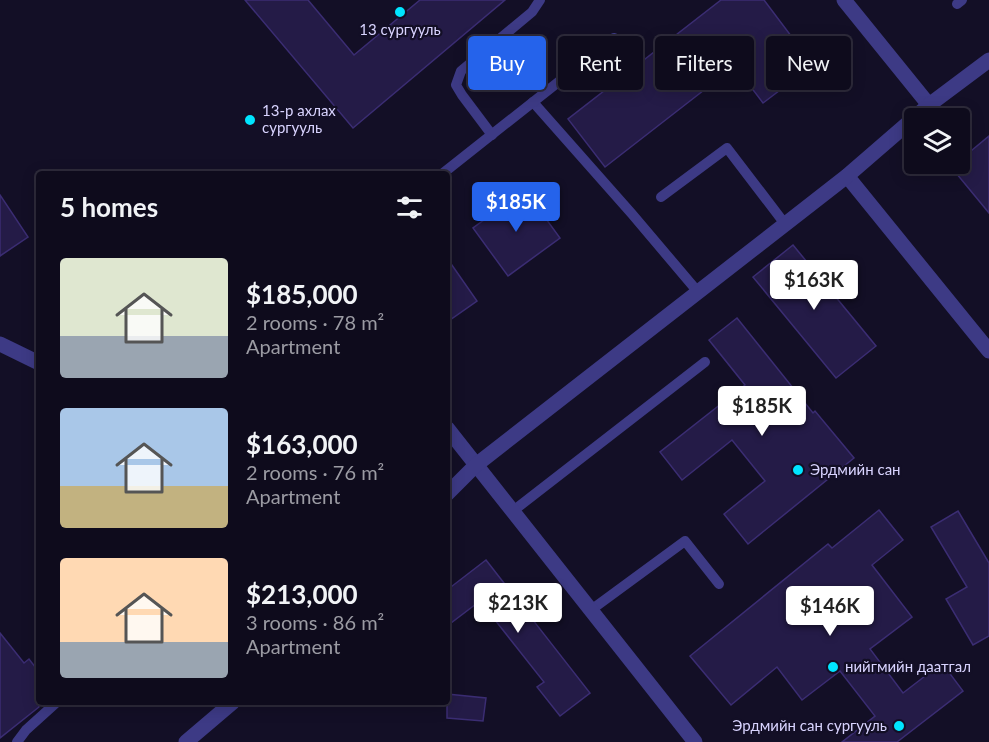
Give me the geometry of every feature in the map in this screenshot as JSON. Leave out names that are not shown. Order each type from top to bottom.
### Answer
[{"type":"street","points":[[844,0],[929,105]]},
{"type":"street","points":[[450,491],[476,465],[847,176],[929,105],[989,60]]},
{"type":"street","points":[[847,176],[989,351]]},
{"type":"street","points":[[0,344],[36,362]]},
{"type":"street","points":[[450,432],[695,742]]},
{"type":"street","points":[[186,742],[225,705]]},
{"type":"lane","points":[[492,135],[456,84],[461,71],[532,12],[540,0]]},
{"type":"lane","points":[[446,171],[558,82]]},
{"type":"lane","points":[[533,102],[698,292]]},
{"type":"lane","points":[[661,197],[728,148],[785,224]]},
{"type":"lane","points":[[513,511],[705,362]]},
{"type":"lane","points":[[591,610],[686,541],[718,584]]},
{"type":"lane","points":[[17,742],[26,730],[54,705]]},
{"type":"building","points":[[245,0],[308,0],[354,55],[420,0],[505,0],[353,128]]},
{"type":"building","points":[[721,0],[764,0],[791,36],[766,36],[766,90],[780,90],[763,103],[753,90],[754,36],[675,36]]},
{"type":"building","points":[[655,51],[655,90],[704,90],[605,167],[568,119],[605,90],[643,90],[643,61]]},
{"type":"building","points":[[989,136],[989,213],[957,174],[970,174],[970,152]]},
{"type":"building","points":[[525,190],[560,238],[508,276],[473,228]]},
{"type":"building","points":[[0,195],[28,237],[0,256]]},
{"type":"building","points":[[793,245],[876,346],[836,378],[753,277]]},
{"type":"building","points":[[450,262],[477,301],[450,320]]},
{"type":"building","points":[[737,318],[813,413],[815,411],[854,458],[748,544],[724,514],[765,481],[732,440],[682,480],[660,452],[745,385],[709,340]]},
{"type":"building","points":[[879,510],[903,540],[872,565],[912,617],[870,649],[903,693],[942,663],[963,691],[897,742],[842,742],[875,716],[840,671],[802,700],[777,667],[731,705],[690,656],[828,544],[832,548]]},
{"type":"building","points":[[958,511],[989,563],[989,636],[973,645],[946,599],[967,587],[931,527]]},
{"type":"building","points":[[486,560],[590,693],[560,716],[537,687],[544,682],[480,601],[450,624],[450,588]]},
{"type":"building","points":[[0,633],[24,663],[29,659],[36,668],[36,705],[39,707],[0,738]]},
{"type":"building","points":[[450,694],[486,698],[483,721],[447,718]]},
{"type":"place","name":"13 сургууль","points":[[400,12]]},
{"type":"place","name":"13-р ахлах сургууль","points":[[250,120]]},
{"type":"place","name":"Эрдмийн сан","points":[[798,470]]},
{"type":"place","name":"нийгмийн даатгал","points":[[833,667]]},
{"type":"place","name":"Эрдмийн сан сургууль","points":[[899,726]]}]
